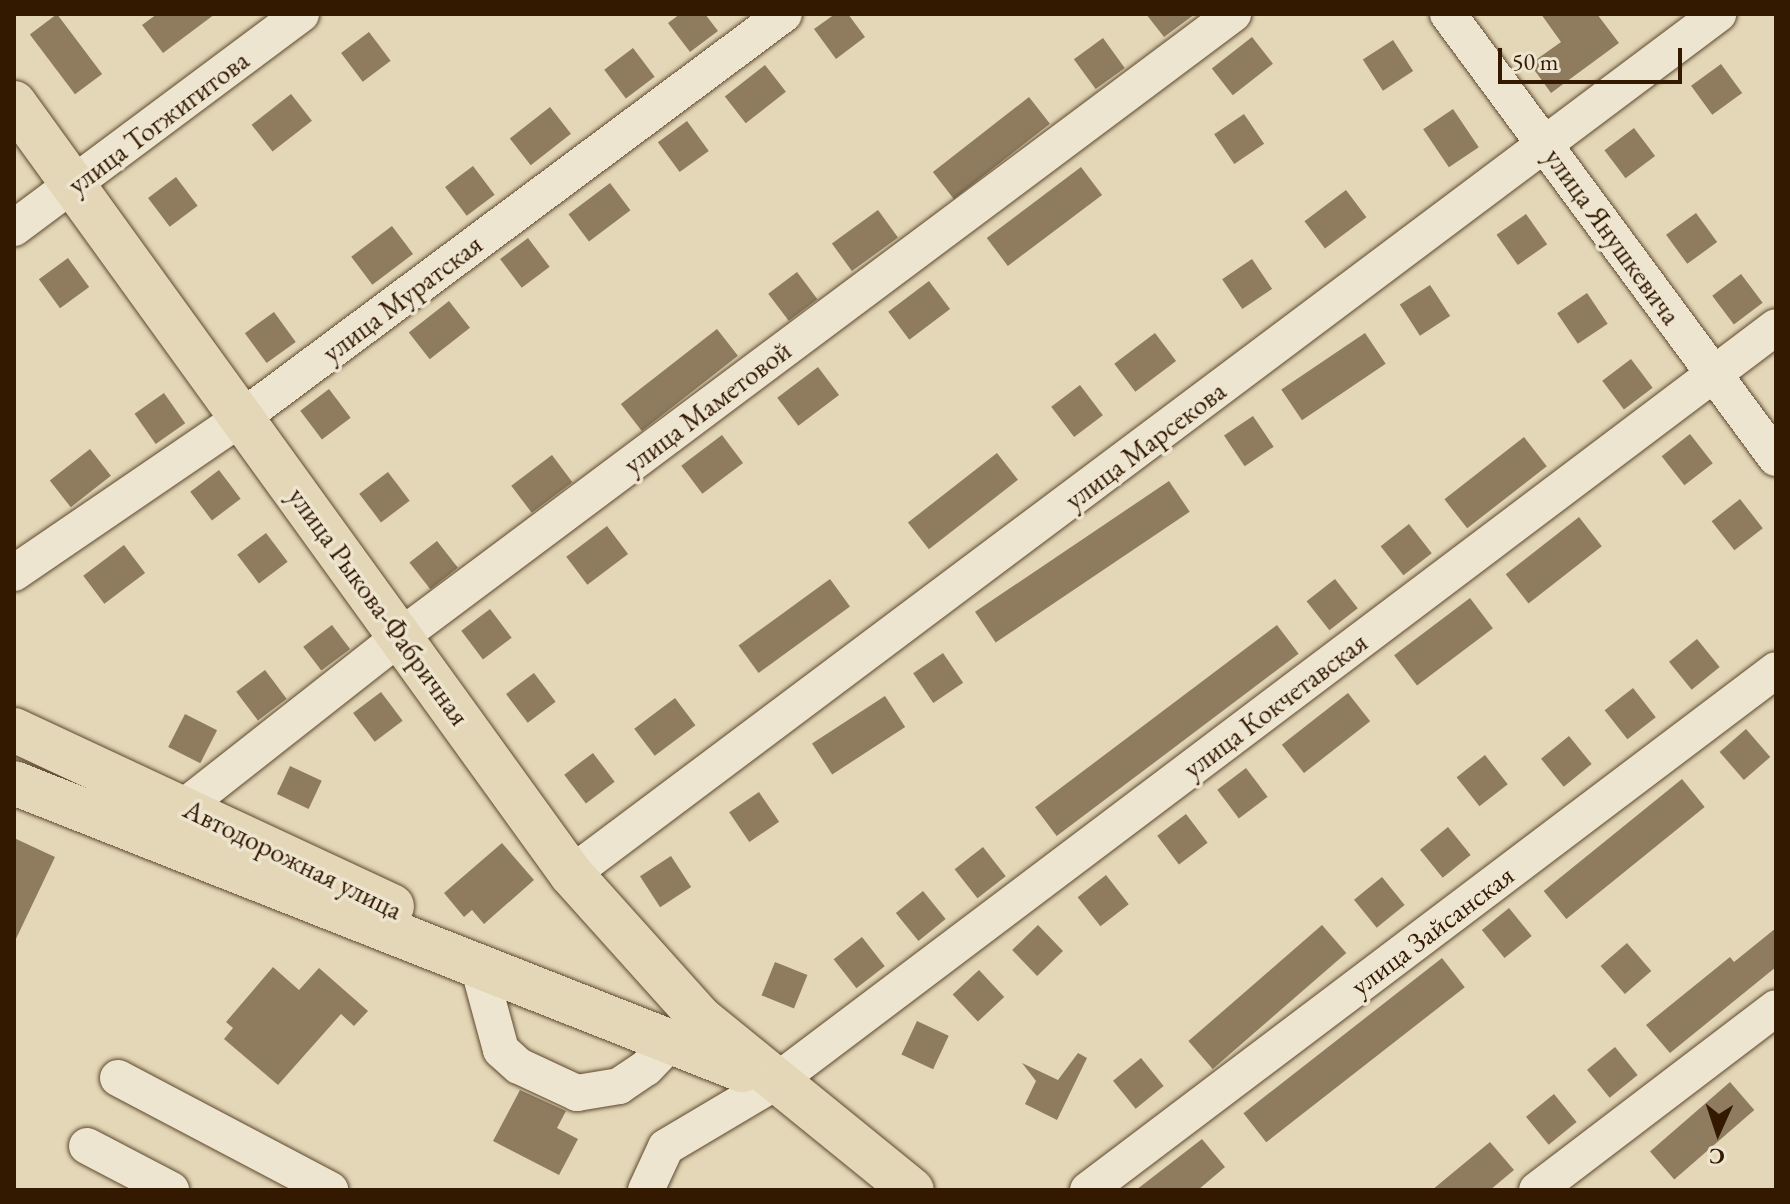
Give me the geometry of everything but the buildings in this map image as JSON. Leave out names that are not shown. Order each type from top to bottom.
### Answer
[{"type":"main road","name":"улица Рыкова-Фабричная","points":[[14,103],[244,416],[571,874],[700,1018],[774,1083]]},
{"type":"main road","name":"Автодорожная улица","points":[[14,730],[185,806],[528,972],[566,1000]]},
{"type":"main road","name":"Автодорожная улица","points":[[14,783],[774,1083]]},
{"type":"main road","points":[[774,1083],[912,1190]]},
{"type":"street","name":"улица Тогжигитова","points":[[14,228],[301,14]]},
{"type":"street","name":"улица Муратская","points":[[14,573],[244,416],[784,14]]},
{"type":"street","name":"улица Маметовой","points":[[185,806],[401,636],[1233,14]]},
{"type":"street","name":"улица Янушкевича","points":[[1448,14],[1776,458]]},
{"type":"street","name":"улица Марсекова","points":[[571,874],[1718,14]]},
{"type":"street","name":"улица Кокчетавская","points":[[646,1190],[666,1147],[774,1083],[1776,327]]},
{"type":"street","name":"улица Зайсанская","points":[[1088,1190],[1776,670]]},
{"type":"street","points":[[479,969],[501,1050],[519,1066],[577,1093],[619,1086],[646,1068],[671,1042]]},
{"type":"street","points":[[1537,1190],[1776,1008]]},
{"type":"street","points":[[118,1078],[330,1190]]},
{"type":"street","points":[[87,1146],[171,1190]]}]
